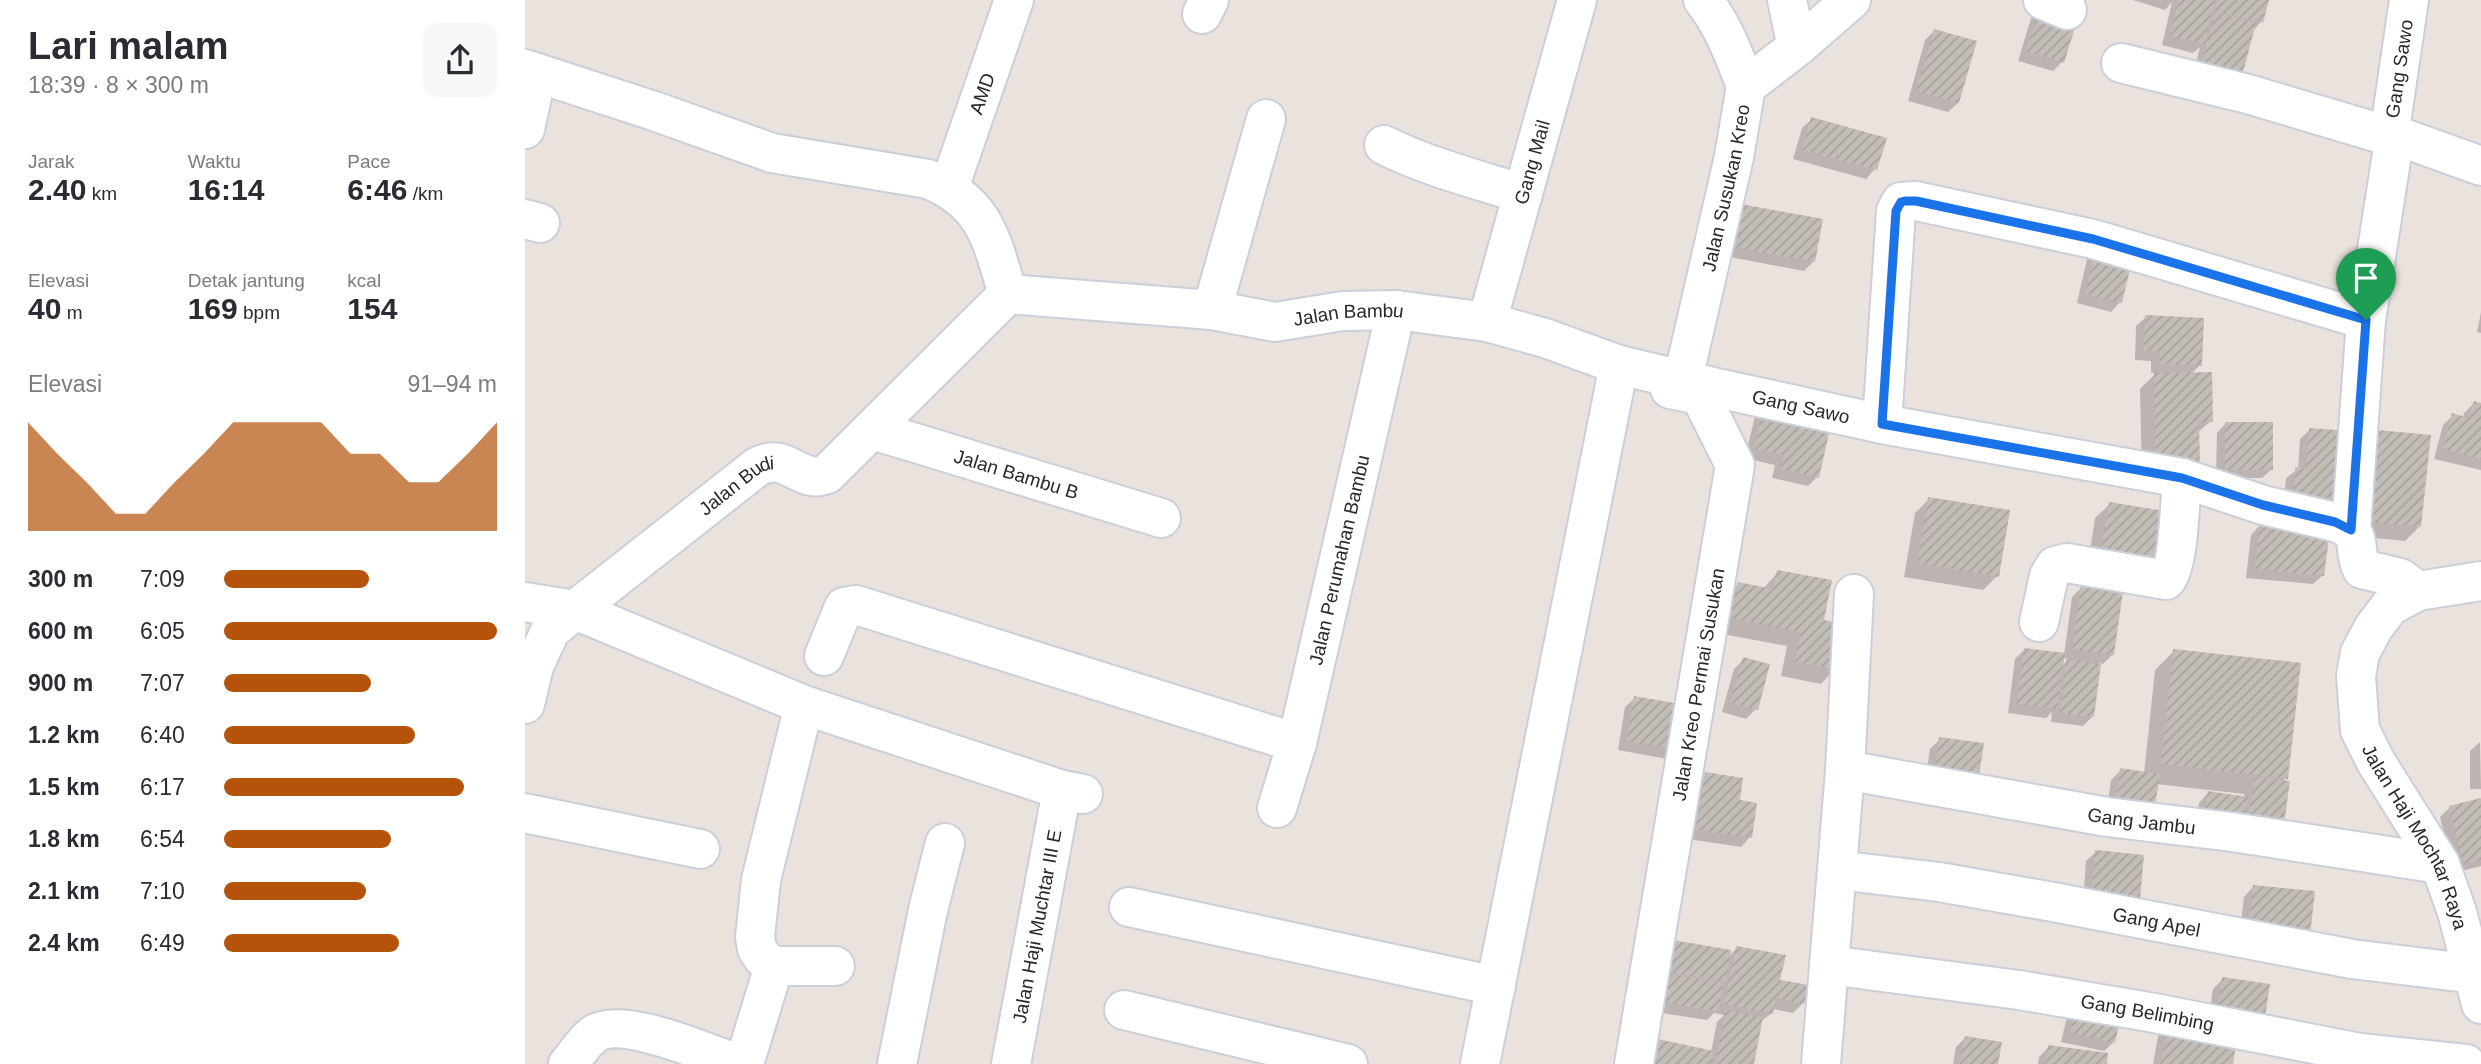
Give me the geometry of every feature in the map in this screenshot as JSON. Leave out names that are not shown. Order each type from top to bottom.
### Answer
[{"type":"street","name":"AMD","points":[[949,188],[1014,0]]},
{"type":"street","name":"Gang Mail","points":[[1487,322],[1577,0]]},
{"type":"street","points":[[1703,0],[1714,14],[1746,86]]},
{"type":"street","points":[[1787,0],[1797,47]]},
{"type":"street","name":"Jalan Susukan Kreo","points":[[1682,379],[1734,157],[1746,86],[1797,47],[1851,0]]},
{"type":"street","name":"Gang Sawo","points":[[1682,379],[1882,424],[2182,478],[2263,505],[2335,522],[2351,530],[2366,320],[2409,0]]},
{"type":"street","points":[[2121,63],[2248,94],[2392,135],[2481,166]]},
{"type":"street","points":[[525,129],[531,71],[772,153],[928,179],[949,188],[969,204],[988,228],[1008,294]]},
{"type":"street","points":[[1212,310],[1266,119]]},
{"type":"street","points":[[1384,145],[1447,170],[1523,194]]},
{"type":"street","points":[[1882,424],[1896,211],[1901,202],[1905,201],[1916,201],[2093,239],[2366,320]]},
{"type":"street","name":"Jalan Bambu","points":[[1008,294],[1212,310],[1275,322],[1343,312],[1396,310],[1487,322],[1545,338],[1618,372],[1682,379]]},
{"type":"street","name":"Jalan Budi","points":[[525,704],[529,666],[550,631],[757,467],[764,463],[782,463],[818,478],[834,468],[1008,294]]},
{"type":"street","name":"Jalan Perumahan Bambu","points":[[1277,808],[1297,743],[1396,310]]},
{"type":"street","points":[[1480,1064],[1618,372]]},
{"type":"street","name":"Jalan Kreo Permai Susukan","points":[[1618,372],[1700,395],[1735,466],[1634,1064]]},
{"type":"street","name":"Jalan Bambu B","points":[[873,430],[1161,517]]},
{"type":"street","points":[[2039,622],[2049,576],[2055,566],[2067,563],[2166,580],[2171,575],[2182,478]]},
{"type":"street","points":[[2351,530],[2357,539],[2362,569],[2400,578],[2418,591]]},
{"type":"street","name":"Jalan Haji Mochtar Raya","points":[[2478,989],[2457,912],[2440,864],[2375,762],[2360,730],[2356,676],[2360,653],[2390,606],[2418,591],[2481,581]]},
{"type":"street","points":[[1821,1064],[1845,771],[1854,594]]},
{"type":"street","points":[[525,602],[575,610],[804,705],[761,880],[755,937],[757,949],[763,958],[774,966],[835,966]]},
{"type":"street","points":[[824,656],[843,607],[856,605],[1297,743]]},
{"type":"street","name":"Jalan Haji Muchtar III E","points":[[804,705],[1072,792],[1011,1064]]},
{"type":"street","name":"Gang Jambu","points":[[1845,771],[2107,817],[2232,832],[2440,864]]},
{"type":"street","points":[[525,813],[700,849]]},
{"type":"street","points":[[897,1064],[928,910],[945,843]]},
{"type":"street","name":"Gang Apel","points":[[1837,870],[1939,882],[2040,899],[2351,959],[2478,989]]},
{"type":"street","points":[[1129,907],[1496,986]]},
{"type":"street","name":"Gang Belimbing","points":[[1829,965],[2032,992],[2360,1054],[2466,1064]]},
{"type":"street","points":[[744,1064],[774,966]]},
{"type":"street","points":[[1124,1010],[1348,1064]]},
{"type":"street","points":[[575,1055],[594,1034],[614,1028],[644,1032],[739,1064]]},
{"type":"building","points":[[2179,0],[2215,0],[2205,44],[2170,36]]},
{"type":"building","points":[[2217,0],[2269,0],[2263,23],[2214,11]]},
{"type":"building","points":[[2041,3],[2079,15],[2064,63],[2026,51]]},
{"type":"building","points":[[2215,12],[2256,23],[2242,76],[2201,65]]},
{"type":"building","points":[[1934,29],[1977,41],[1959,103],[1916,91]]},
{"type":"building","points":[[1811,117],[1887,138],[1877,170],[1802,150]]},
{"type":"building","points":[[1730,202],[1823,219],[1815,262],[1722,245]]},
{"type":"building","points":[[2097,243],[2134,252],[2122,303],[2085,294]]},
{"type":"building","points":[[2145,315],[2204,318],[2202,366],[2160,364],[2160,352],[2144,351]]},
{"type":"building","points":[[2212,372],[2213,422],[2199,423],[2200,465],[2156,467],[2154,373]]},
{"type":"building","points":[[1765,400],[1833,415],[1819,478],[1780,469],[1784,455],[1754,449]]},
{"type":"building","points":[[2474,401],[2481,403],[2481,459],[2443,449],[2452,413],[2469,418]]},
{"type":"building","points":[[2225,422],[2273,422],[2273,470],[2225,470]]},
{"type":"building","points":[[2309,428],[2351,431],[2344,511],[2292,507],[2295,467],[2306,468]]},
{"type":"building","points":[[2367,429],[2431,435],[2421,527],[2359,521]]},
{"type":"building","points":[[1928,497],[2010,510],[1999,577],[1917,563]]},
{"type":"building","points":[[2109,502],[2177,513],[2167,574],[2099,563]]},
{"type":"building","points":[[2260,523],[2330,530],[2324,576],[2255,569]]},
{"type":"building","points":[[1777,570],[1832,580],[1824,620],[1845,624],[1837,670],[1795,662],[1800,632],[1730,618],[1738,582],[1773,589]]},
{"type":"building","points":[[2081,585],[2123,591],[2114,655],[2072,649]]},
{"type":"building","points":[[2024,648],[2065,653],[2057,709],[2017,704]]},
{"type":"building","points":[[2173,649],[2301,663],[2288,779],[2161,764]]},
{"type":"building","points":[[1743,657],[1770,664],[1758,710],[1730,703]]},
{"type":"building","points":[[2066,659],[2101,664],[2094,717],[2060,713]]},
{"type":"building","points":[[1634,696],[1686,705],[1678,750],[1626,741]]},
{"type":"building","points":[[1939,737],[1984,743],[1977,788],[1933,782]]},
{"type":"building","points":[[2120,768],[2160,774],[2153,818],[2114,813]]},
{"type":"building","points":[[1705,772],[1743,778],[1740,800],[1757,803],[1752,838],[1696,830]]},
{"type":"building","points":[[2254,777],[2290,781],[2283,832],[2247,828]]},
{"type":"building","points":[[2208,791],[2248,797],[2243,832],[2203,826]]},
{"type":"building","points":[[2481,798],[2481,860],[2463,864],[2449,806]]},
{"type":"building","points":[[2095,850],[2144,855],[2140,899],[2091,894]]},
{"type":"building","points":[[2253,885],[2315,891],[2310,936],[2248,930]]},
{"type":"building","points":[[1673,940],[1731,950],[1726,982],[1668,972]]},
{"type":"building","points":[[1736,946],[1786,955],[1780,980],[1809,985],[1804,1004],[1776,998],[1773,1014],[1724,1004]]},
{"type":"building","points":[[1669,974],[1723,983],[1718,1012],[1664,1002]]},
{"type":"building","points":[[2222,977],[2270,984],[2264,1024],[2216,1018]]},
{"type":"building","points":[[2077,1001],[2122,1011],[2115,1043],[2070,1033]]},
{"type":"building","points":[[1726,1010],[1763,1017],[1754,1064],[1715,1064]]},
{"type":"building","points":[[2168,1020],[2238,1033],[2233,1064],[2160,1064]]},
{"type":"building","points":[[1965,1036],[2002,1042],[1998,1064],[1959,1064]]},
{"type":"building","points":[[1653,1038],[1714,1051],[1712,1064],[1648,1064]]},
{"type":"building","points":[[2048,1045],[2108,1053],[2107,1064],[2045,1064]]},
{"type":"route","points":[[1905,201],[1916,201],[2093,239],[2366,320],[2351,530],[2335,522],[2263,505],[2182,478],[1882,424],[1896,211],[1901,202],[1905,201]]}]
